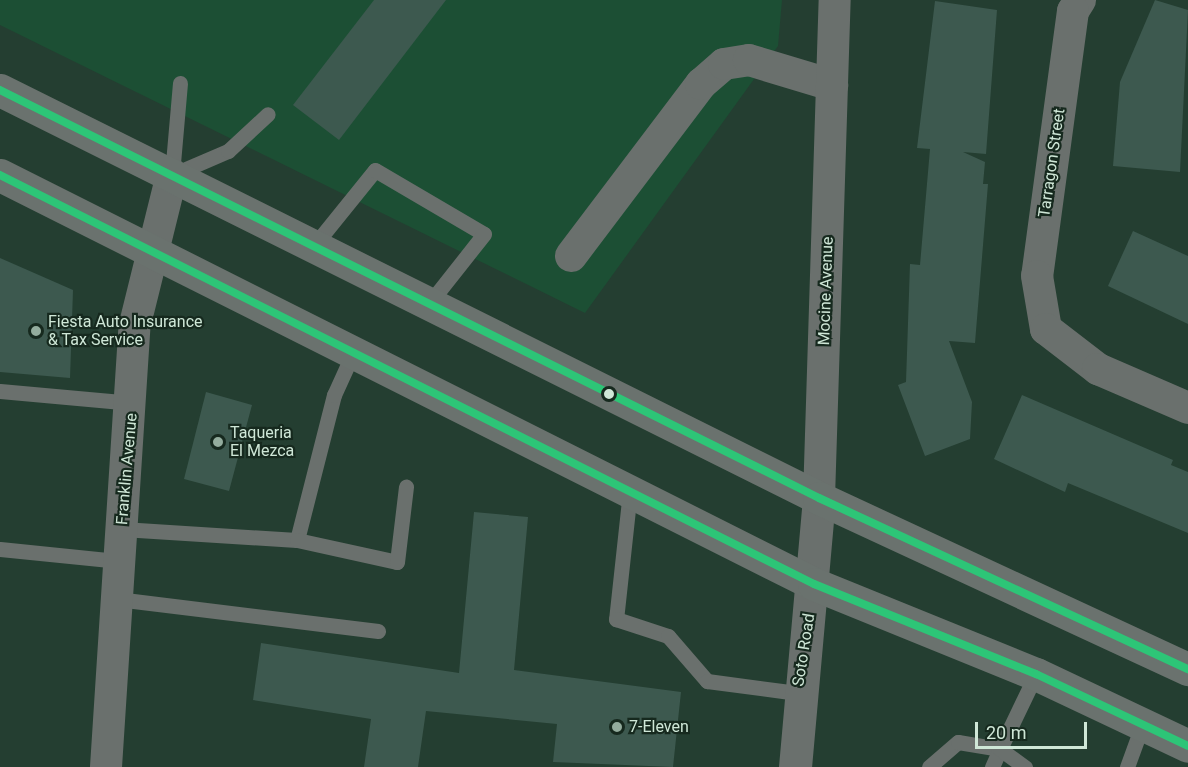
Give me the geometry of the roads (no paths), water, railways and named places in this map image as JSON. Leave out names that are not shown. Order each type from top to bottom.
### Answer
[{"type":"main road","points":[[0,90],[427,306],[819,498],[1188,669]]},
{"type":"main road","points":[[0,175],[155,250],[814,584],[1036,674],[1188,746]]},
{"type":"street","name":"Mocine Avenue","points":[[819,498],[835,0]]},
{"type":"street","name":"Tarragon Street","points":[[1073,4],[1037,276],[1046,328],[1098,369],[1188,408]]},
{"type":"street","points":[[571,256],[701,84],[724,64],[749,60],[832,85]]},
{"type":"street","name":"Franklin Avenue","points":[[106,767],[132,403],[135,324],[172,176]]},
{"type":"street","name":"Soto Road","points":[[795,767],[797,693],[814,584],[819,498]]},
{"type":"lane","points":[[180,83],[172,176],[228,151],[268,114]]},
{"type":"lane","points":[[312,248],[375,170],[484,234],[427,306]]},
{"type":"lane","points":[[297,540],[334,395],[354,351]]},
{"type":"lane","points":[[0,391],[132,403]]},
{"type":"lane","points":[[122,529],[297,540],[397,562],[406,487]]},
{"type":"lane","points":[[630,491],[616,619],[668,636],[707,681],[797,693]]},
{"type":"lane","points":[[0,549],[119,561]]},
{"type":"lane","points":[[117,599],[378,631]]},
{"type":"lane","points":[[992,767],[1036,674]]},
{"type":"lane","points":[[1127,767],[1143,723]]},
{"type":"lane","points":[[930,767],[958,742],[1000,749],[1025,767]]},
{"type":"place","name":"Fiesta Auto Insurance & Tax Service","points":[[36,331]]},
{"type":"place","name":"Taqueria El Mezca","points":[[218,442]]},
{"type":"place","name":"7-Eleven","points":[[617,727]]}]
